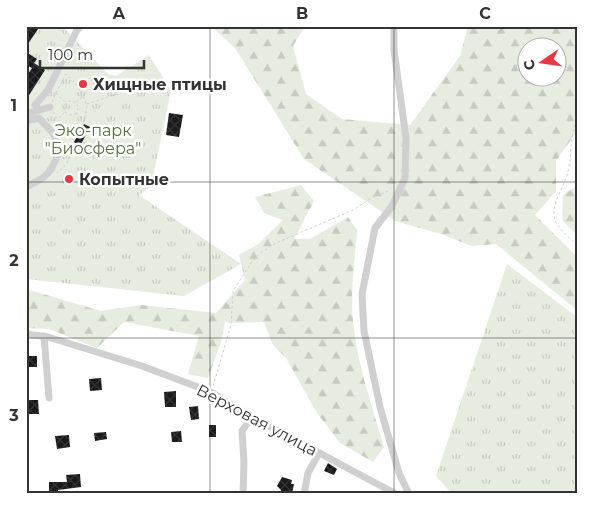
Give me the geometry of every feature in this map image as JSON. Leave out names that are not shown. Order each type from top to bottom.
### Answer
[{"type":"street","points":[[35,105],[48,90],[77,30],[81,26]]},
{"type":"street","points":[[394,26],[394,50],[406,138],[405,178],[392,206],[375,228],[362,294],[364,331],[380,407],[399,473],[409,494]]},
{"type":"street","points":[[26,114],[50,107]]},
{"type":"street","points":[[26,121],[39,118],[53,132],[60,150],[51,171],[43,179],[26,187]]},
{"type":"street","name":"Верховая улица","points":[[26,334],[44,336],[142,366],[211,392],[319,454],[396,494]]},
{"type":"street","points":[[44,336],[49,398]]},
{"type":"street","points":[[242,494],[244,462],[242,430],[252,417]]},
{"type":"street","points":[[304,494],[308,473],[319,454]]},
{"type":"path","points":[[56,93],[66,74],[79,88],[86,104],[84,121],[72,141]]},
{"type":"path","points":[[86,104],[128,90]]},
{"type":"path","points":[[76,103],[83,96]]},
{"type":"path","points":[[71,101],[76,103],[78,108],[76,112],[71,115],[66,112],[64,108],[66,103],[71,101]]},
{"type":"path","points":[[50,107],[72,141],[74,149],[66,165],[52,177]]},
{"type":"path","points":[[58,118],[66,112]]},
{"type":"path","points":[[76,112],[84,121]]},
{"type":"path","points":[[578,114],[572,129],[568,173],[557,200],[554,218],[562,231],[578,246]]},
{"type":"path","points":[[211,392],[231,324],[233,291],[251,263],[260,253],[276,243],[353,210],[373,197],[390,191],[395,187]]},
{"type":"green space","name":"Эко-парк \"Биосфера\"","points":[[26,26],[62,26],[108,74],[116,76],[149,55],[171,90],[151,187],[139,195],[241,264],[184,296],[26,279]]},
{"type":"green space","points":[[211,26],[305,26],[293,46],[306,94],[342,119],[410,125],[460,56],[468,26],[578,26],[578,130],[556,161],[556,191],[535,215],[578,258],[578,311],[496,244],[471,246],[444,235],[395,221],[304,159],[235,48]]},
{"type":"green space","points":[[301,185],[314,201],[294,239],[310,239],[348,217],[357,230],[353,276],[353,321],[358,353],[384,447],[373,462],[340,443],[317,413],[286,358],[273,345],[264,322],[229,323],[225,321],[221,342],[208,378],[188,374],[199,336],[124,322],[97,348],[49,329],[26,328],[26,289],[101,311],[141,305],[216,313],[245,280],[239,255],[258,244],[283,220],[264,213],[255,197]]},
{"type":"green space","points":[[578,187],[578,236],[562,220],[563,195]]},
{"type":"green space","points":[[507,264],[578,318],[578,494],[452,494],[436,476]]},
{"type":"building","points":[[26,26],[40,26],[26,47]]},
{"type":"building","points":[[26,52],[37,59],[34,63],[45,70],[26,100],[26,77],[32,68],[26,65]]},
{"type":"building","points":[[169,113],[183,115],[179,137],[166,135]]},
{"type":"building","points":[[84,124],[90,127],[80,146],[74,142]]},
{"type":"building","points":[[26,356],[37,356],[37,367],[26,367]]},
{"type":"building","points":[[101,378],[102,390],[90,391],[89,379]]},
{"type":"building","points":[[176,391],[176,407],[165,407],[164,392]]},
{"type":"building","points":[[26,400],[38,400],[39,414],[26,414]]},
{"type":"building","points":[[198,406],[199,419],[191,420],[189,407]]},
{"type":"building","points":[[209,425],[216,425],[216,437],[209,437]]},
{"type":"building","points":[[181,431],[182,442],[172,442],[171,432]]},
{"type":"building","points":[[106,432],[107,439],[95,441],[94,433]]},
{"type":"building","points":[[69,435],[70,447],[57,449],[55,436]]},
{"type":"building","points":[[328,463],[337,469],[334,475],[324,471]]},
{"type":"building","points":[[80,474],[81,487],[58,490],[58,494],[49,494],[49,482],[67,482],[66,475]]},
{"type":"building","points":[[282,477],[292,480],[291,484],[294,484],[292,494],[280,494],[281,490],[277,486]]},
{"type":"place","name":"Хищные птицы","points":[[83,84]]},
{"type":"place","name":"Копытные","points":[[69,179]]}]
